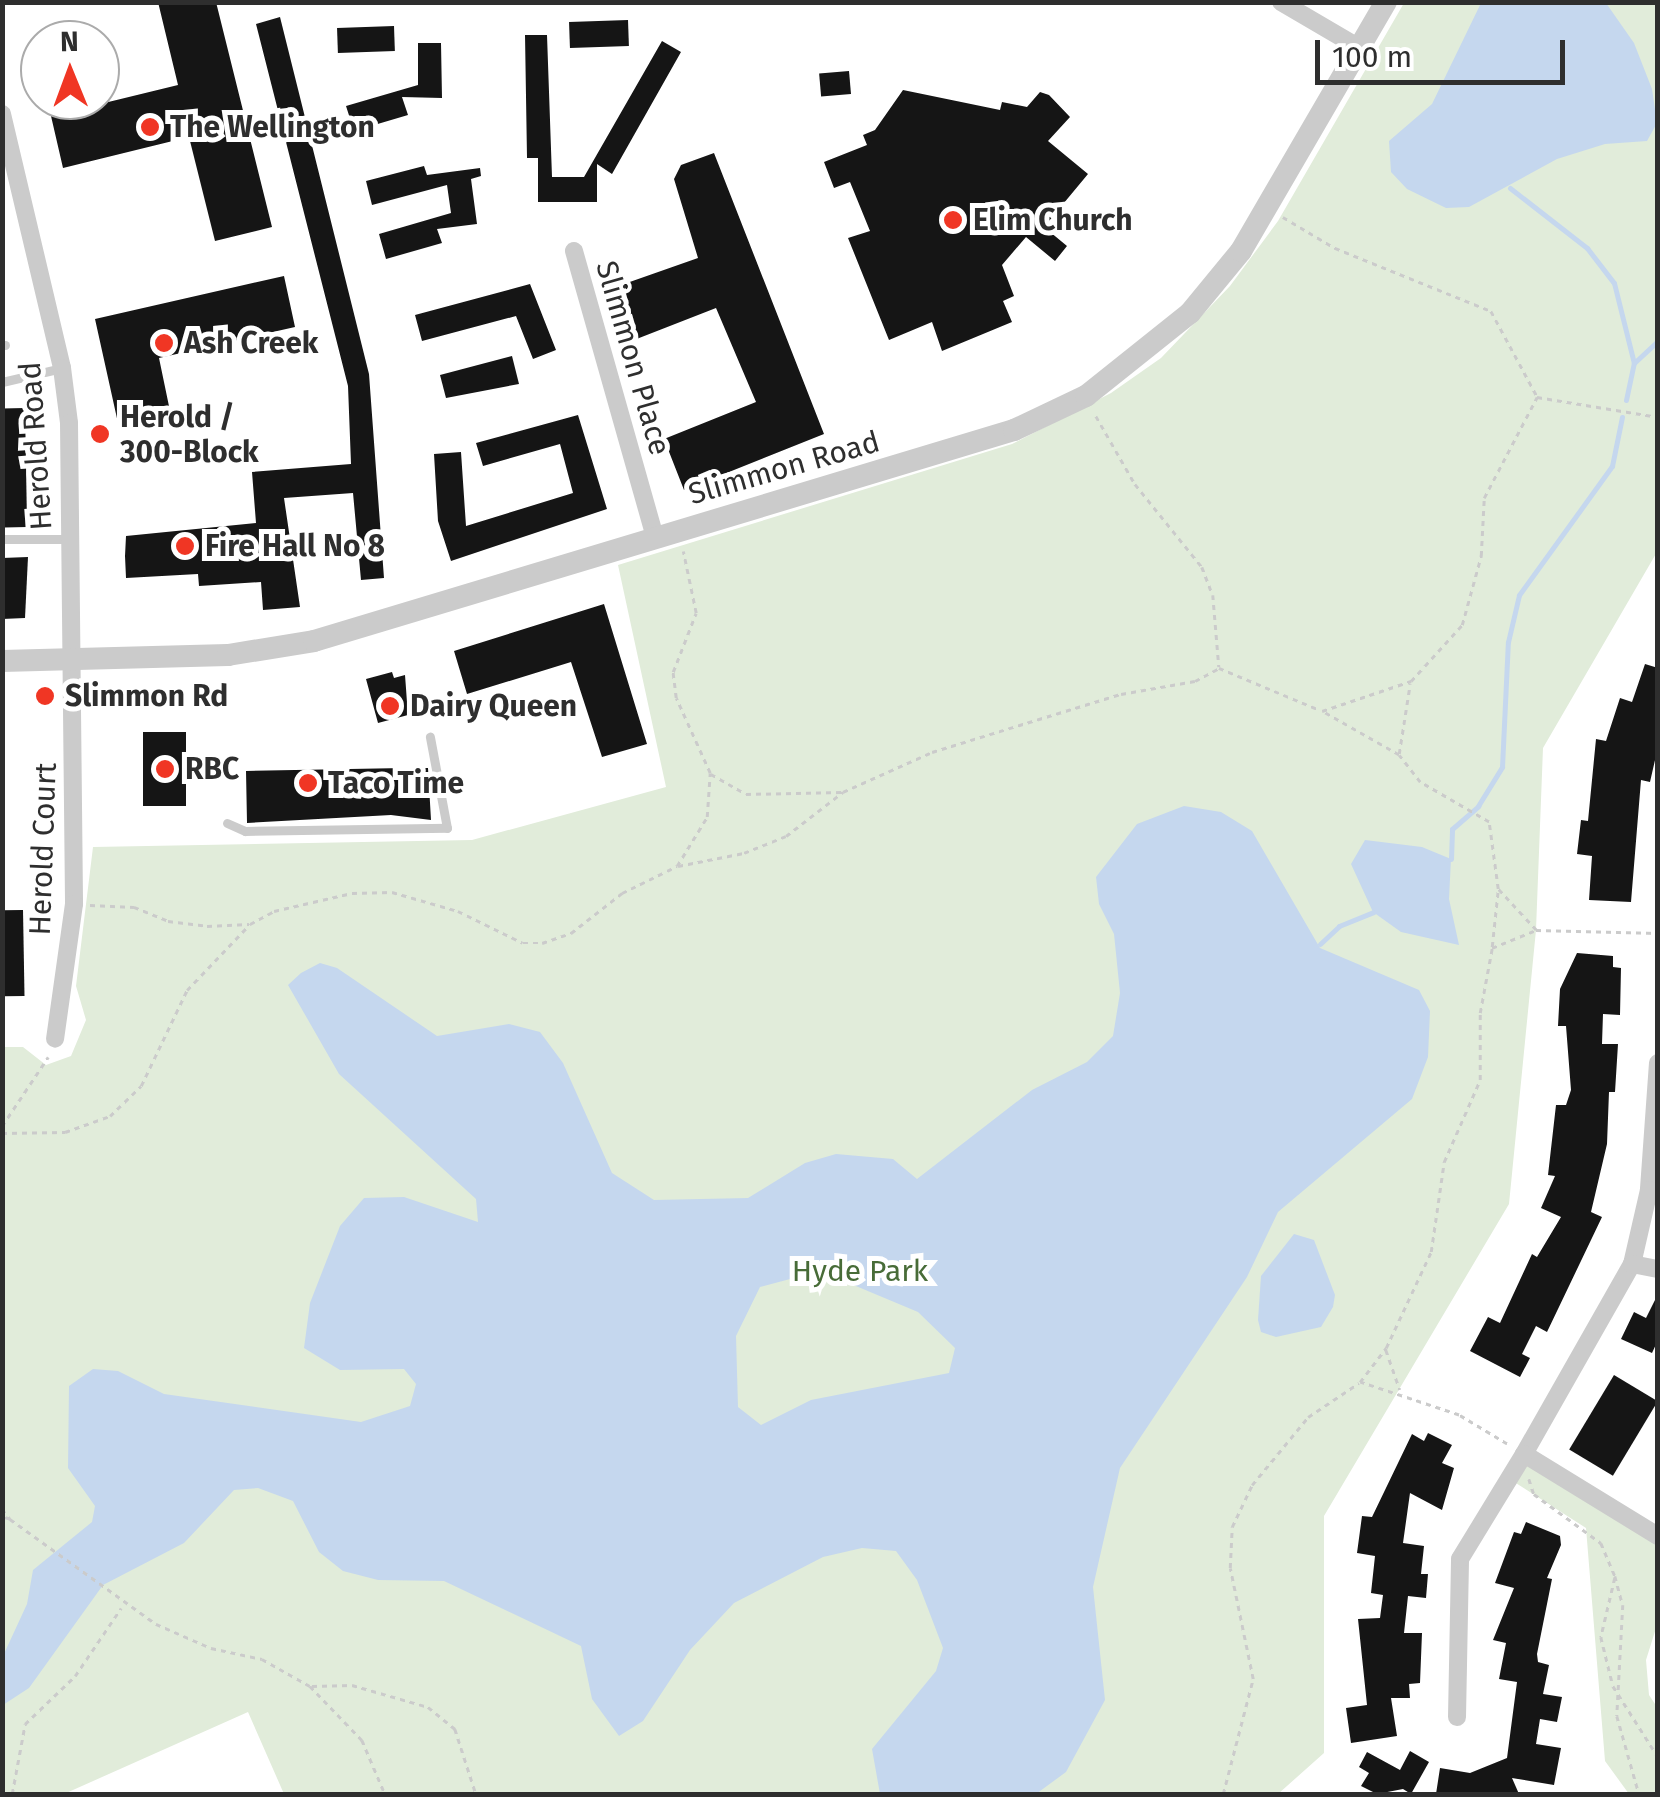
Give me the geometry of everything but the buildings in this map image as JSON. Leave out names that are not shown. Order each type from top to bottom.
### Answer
[{"type":"street","points":[[1282,2],[1360,49]]},
{"type":"street","name":"Slimmon Road","points":[[2,661],[228,655],[314,641],[1014,430],[1086,396],[1190,313],[1241,251],[1386,2]]},
{"type":"street","name":"Herold Road","points":[[2,114],[8,158],[62,368],[72,660]]},
{"type":"street","name":"Slimmon Place","points":[[574,251],[666,534]]},
{"type":"street","name":"Herold Court","points":[[55,1039],[74,904],[72,660]]},
{"type":"street","points":[[1457,1717],[1460,1560],[1513,1470],[1516,1450],[1632,1264],[1649,1190],[1658,1063]]},
{"type":"street","points":[[1632,1264],[1658,1269]]},
{"type":"street","points":[[1516,1450],[1658,1536]]},
{"type":"lane","points":[[2,382],[62,368]]},
{"type":"lane","points":[[2,539],[70,538]]},
{"type":"lane","points":[[227,823],[246,831],[447,828],[430,737]]},
{"type":"path","points":[[1290,221],[1320,241],[1491,311],[1537,398]]},
{"type":"path","points":[[1537,398],[1658,417]]},
{"type":"path","points":[[1399,755],[1403,697],[1411,681],[1462,624],[1482,556],[1484,498],[1537,398]]},
{"type":"path","points":[[1097,417],[1135,484],[1202,568],[1213,595],[1219,668]]},
{"type":"path","points":[[666,534],[696,613],[673,672],[676,698],[710,773],[708,818],[677,866]]},
{"type":"path","points":[[1219,668],[1322,711],[1399,755],[1420,782],[1471,810],[1494,835],[1498,889],[1480,1013],[1480,1080],[1444,1162],[1431,1252],[1386,1348],[1360,1382],[1308,1417],[1252,1485],[1232,1527],[1230,1568],[1253,1679],[1224,1794]]},
{"type":"path","points":[[2,1132],[64,1132],[110,1116],[141,1086],[187,990],[250,924],[274,911],[352,892],[392,892],[458,911],[522,943],[542,943],[571,933],[622,892],[677,866],[744,853],[786,836],[843,792],[932,752],[1122,694],[1195,681],[1219,668]]},
{"type":"path","points":[[1322,711],[1411,681]]},
{"type":"path","points":[[710,773],[746,794],[843,792]]},
{"type":"path","points":[[1498,889],[1536,930]]},
{"type":"path","points":[[74,904],[134,907],[168,921],[207,926],[250,924]]},
{"type":"path","points":[[1492,948],[1536,930],[1655,932]]},
{"type":"path","points":[[2,1126],[42,1076],[55,1039]]},
{"type":"path","points":[[1386,1348],[1400,1391]]},
{"type":"path","points":[[1360,1382],[1400,1391],[1459,1415],[1516,1450]]},
{"type":"path","points":[[1513,1470],[1601,1543],[1623,1605],[1616,1699],[1658,1757]]},
{"type":"path","points":[[2,1509],[122,1606],[211,1648],[262,1659],[310,1686],[362,1740],[385,1794]]},
{"type":"path","points":[[2,1518],[10,1519]]},
{"type":"path","points":[[1615,1576],[1601,1637],[1623,1750],[1639,1794]]},
{"type":"path","points":[[12,1794],[24,1724],[75,1676],[122,1606]]},
{"type":"path","points":[[310,1686],[352,1686],[428,1707],[455,1728],[476,1794]]},
{"type":"green space","name":"Hyde Park","points":[[1404,3],[1657,3],[1657,552],[1543,748],[1536,930],[1509,1204],[1324,1516],[1324,1753],[1278,1794],[284,1794],[248,1712],[64,1794],[3,1794],[3,1047],[23,1047],[46,1065],[71,1056],[86,1020],[76,986],[93,847],[472,840],[666,787],[618,565],[1012,444],[1111,393],[1161,358],[1230,286],[1278,221]]},
{"type":"green space","points":[[1524,1454],[1657,1536],[1657,1625],[1646,1660],[1649,1695],[1657,1707],[1657,1794],[1629,1794],[1605,1761],[1586,1528],[1508,1478]]},
{"type":"water","points":[[1481,3],[1606,3],[1634,43],[1652,89],[1657,123],[1647,141],[1605,144],[1557,159],[1469,207],[1446,208],[1407,189],[1391,172],[1389,141],[1432,104]]},
{"type":"water","points":[[1184,806],[1221,812],[1252,831],[1320,948],[1419,990],[1430,1011],[1428,1057],[1412,1099],[1278,1212],[1247,1277],[1120,1468],[1093,1587],[1105,1700],[1066,1772],[1036,1794],[880,1794],[872,1749],[936,1671],[943,1648],[917,1580],[896,1551],[862,1548],[823,1557],[734,1603],[690,1650],[643,1721],[619,1736],[592,1699],[581,1646],[444,1581],[378,1580],[343,1571],[319,1552],[293,1501],[258,1488],[234,1490],[184,1543],[103,1585],[29,1688],[3,1705],[3,1656],[27,1604],[33,1570],[92,1522],[95,1506],[68,1468],[69,1386],[93,1369],[118,1371],[164,1394],[361,1422],[410,1406],[416,1384],[404,1369],[340,1370],[304,1348],[310,1303],[340,1226],[364,1198],[404,1197],[478,1222],[476,1199],[339,1074],[288,985],[301,973],[320,963],[337,968],[437,1036],[509,1024],[540,1032],[563,1063],[612,1173],[654,1200],[748,1198],[805,1163],[836,1154],[893,1159],[917,1179],[1032,1090],[1087,1062],[1113,1036],[1120,993],[1114,934],[1099,904],[1096,877],[1137,824]],"holes":[[[820,1271],[918,1312],[955,1348],[949,1373],[811,1400],[761,1425],[738,1407],[736,1336],[760,1287]]]},
{"type":"water","points":[[1365,840],[1422,847],[1451,859],[1449,899],[1459,945],[1401,932],[1373,912],[1351,864]]},
{"type":"water","points":[[1294,1234],[1314,1240],[1335,1295],[1333,1307],[1321,1327],[1276,1337],[1261,1332],[1258,1320],[1261,1276]]},
{"type":"waterway","points":[[1510,188],[1587,248],[1614,283],[1634,363]]},
{"type":"waterway","points":[[1626,400],[1634,363],[1658,341]]},
{"type":"waterway","points":[[1451,859],[1452,829],[1478,806],[1502,767],[1508,642],[1519,595],[1612,466],[1622,417]]},
{"type":"waterway","points":[[1320,944],[1339,926],[1373,912]]},
{"type":"place","name":"The Wellington","points":[[150,127]]},
{"type":"place","name":"Elim Church","points":[[953,220]]},
{"type":"place","name":"Ash Creek","points":[[164,343]]},
{"type":"place","name":"Herold / 300-Block","points":[[100,434]]},
{"type":"place","name":"Fire Hall No 8","points":[[185,546]]},
{"type":"place","name":"Slimmon Rd","points":[[45,696]]},
{"type":"place","name":"Dairy Queen","points":[[390,706]]},
{"type":"place","name":"RBC","points":[[165,769]]},
{"type":"place","name":"Taco Time","points":[[308,783]]}]
